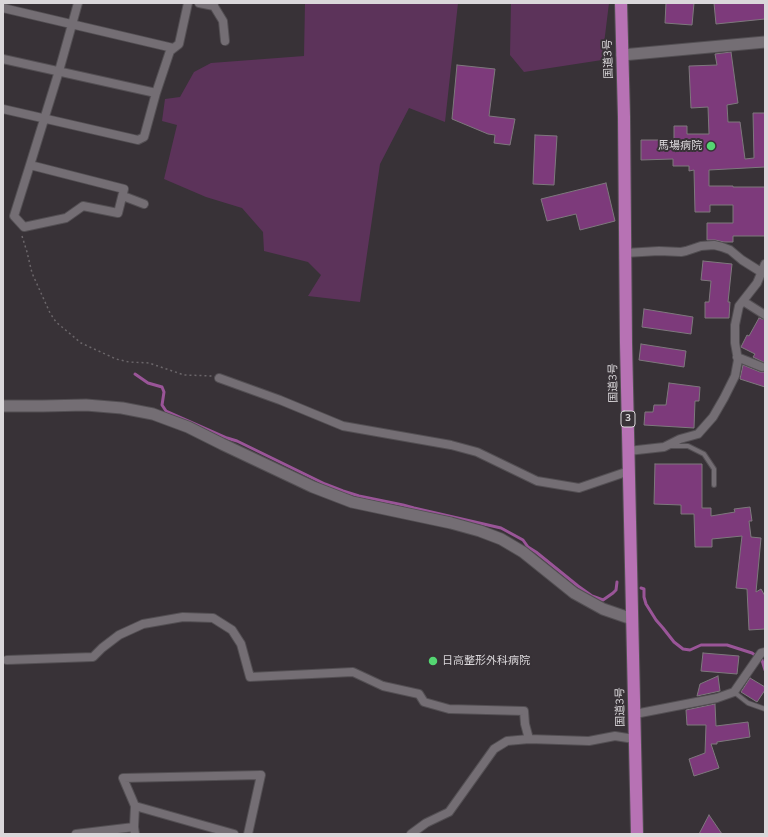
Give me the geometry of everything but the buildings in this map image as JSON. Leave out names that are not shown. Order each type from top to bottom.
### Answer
[{"type":"highway","name":"国道3号","points":[[621,3],[624,117],[628,451],[637,834]]},
{"type":"street","points":[[30,165],[124,189],[118,213],[83,206],[66,218],[24,227],[14,216],[59,71],[78,3]]},
{"type":"street","points":[[3,108],[138,140],[144,137],[156,93],[170,51],[179,44],[188,3]]},
{"type":"street","points":[[199,3],[213,5],[223,21],[225,41]]},
{"type":"street","points":[[3,8],[173,48]]},
{"type":"street","points":[[622,55],[765,42]]},
{"type":"street","points":[[3,59],[156,93]]},
{"type":"street","points":[[122,196],[144,204]]},
{"type":"street","points":[[625,253],[659,251],[681,252],[701,246],[714,245],[722,246],[730,250],[742,260],[763,268],[757,283],[739,306],[735,325],[735,343],[738,360],[735,376],[713,417],[698,434],[680,439],[662,447],[628,451]]},
{"type":"street","points":[[743,301],[765,315]]},
{"type":"street","points":[[737,357],[762,367]]},
{"type":"street","points":[[219,378],[280,400],[343,426],[451,445],[477,452],[537,481],[579,488],[629,471]]},
{"type":"street","points":[[3,406],[86,404],[122,408],[153,414],[188,427],[313,487],[352,502],[451,523],[480,531],[523,552],[574,593],[603,609],[632,619]]},
{"type":"street","points":[[7,660],[93,657],[119,635],[143,624],[183,617],[213,618],[232,630],[240,644],[250,677],[353,672],[384,686],[420,694],[424,702],[449,709],[524,711],[525,724],[529,739]]},
{"type":"street","points":[[634,714],[717,698],[734,692],[760,655]]},
{"type":"street","points":[[411,834],[426,823],[449,812],[494,749],[507,741],[529,739],[589,741],[615,736],[634,739]]},
{"type":"street","points":[[76,834],[134,830],[134,806],[123,778],[261,775],[248,834]]},
{"type":"street","points":[[134,806],[234,834]]},
{"type":"lane","points":[[662,447],[688,446],[704,454],[714,469],[714,485]]},
{"type":"lane","points":[[734,692],[748,704],[765,709]]},
{"type":"path","points":[[21,233],[32,273],[50,313],[56,322],[81,343],[116,359],[129,362],[149,363],[184,375],[210,376],[219,378]]},
{"type":"shaded area","points":[[305,3],[458,3],[445,122],[409,108],[380,164],[360,302],[308,296],[321,275],[308,262],[264,251],[263,232],[242,208],[206,197],[164,179],[177,125],[162,121],[165,99],[180,97],[194,72],[211,63],[304,56]]},
{"type":"shaded area","points":[[511,3],[609,3],[602,60],[524,72],[510,55]]},
{"type":"waterway","points":[[135,374],[148,383],[162,387],[164,392],[162,405],[166,411],[237,441],[325,484],[359,496],[501,528],[523,540],[528,547],[592,596],[603,600],[616,590],[617,582]]},
{"type":"waterway","points":[[641,588],[644,589],[646,604],[656,620],[674,642],[683,649],[690,650],[701,645],[727,645],[752,653],[762,660],[765,670]]},
{"type":"place","name":"馬場病院","points":[[711,146]]},
{"type":"place","name":"日高整形外科病院","points":[[433,661]]}]
